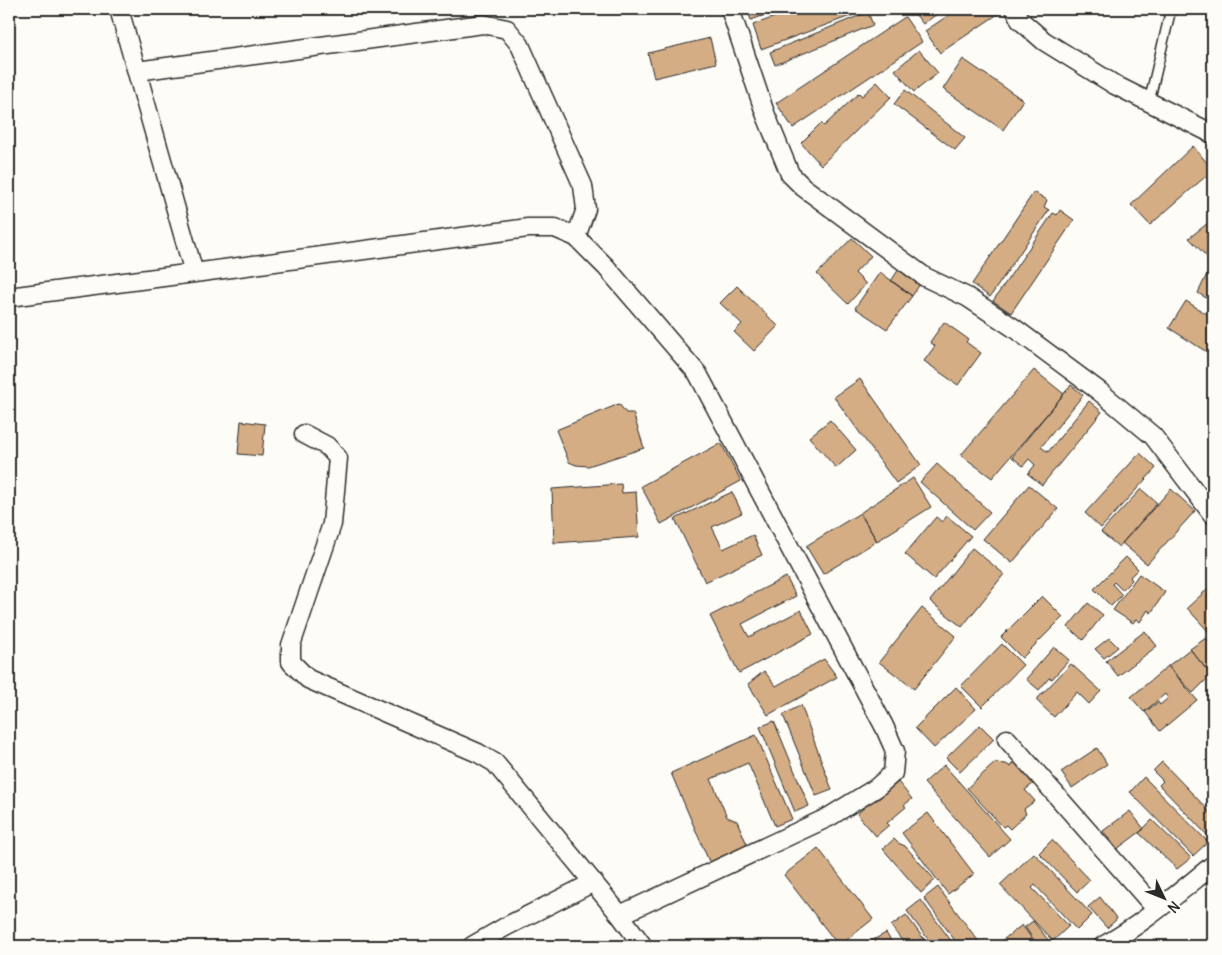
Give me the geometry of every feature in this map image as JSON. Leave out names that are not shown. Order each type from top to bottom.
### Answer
[{"type":"street","points":[[120,9],[194,273]]},
{"type":"street","points":[[730,9],[765,113],[790,174],[803,188],[924,276],[967,297],[1014,328],[1100,391],[1153,436],[1213,515]]},
{"type":"street","points":[[1015,9],[1020,20],[1044,40],[1115,85],[1213,134]]},
{"type":"street","points":[[137,71],[483,24],[507,29],[520,45],[583,186],[586,209],[576,237]]},
{"type":"street","points":[[9,297],[528,228],[555,228],[576,237],[606,267],[698,374],[884,726],[895,751],[894,773],[876,788],[829,817],[620,915]]},
{"type":"street","points":[[304,434],[327,446],[338,458],[332,524],[291,645],[291,662],[308,679],[478,753],[495,763],[594,882],[643,946]]},
{"type":"street","points":[[1007,739],[1156,910]]},
{"type":"street","points":[[1115,944],[1213,865]]},
{"type":"street","points":[[472,946],[504,926],[594,882]]},
{"type":"lane","points":[[1149,102],[1171,9]]},
{"type":"building","points":[[747,9],[782,9],[751,20]]},
{"type":"building","points":[[797,9],[851,9],[853,15],[761,49],[753,25]]},
{"type":"building","points":[[944,9],[923,24],[912,10]]},
{"type":"building","points":[[958,9],[999,9],[1001,12],[940,53],[925,31]]},
{"type":"building","points":[[868,12],[873,25],[775,65],[770,52]]},
{"type":"building","points":[[905,17],[922,42],[793,128],[776,103]]},
{"type":"building","points":[[710,38],[716,63],[654,78],[648,53]]},
{"type":"building","points":[[919,50],[938,73],[914,92],[895,70]]},
{"type":"building","points":[[963,59],[1023,100],[1003,130],[943,89]]},
{"type":"building","points":[[877,82],[891,97],[821,165],[801,143],[821,123],[824,126],[859,93],[862,96]]},
{"type":"building","points":[[905,90],[965,138],[955,150],[894,104]]},
{"type":"building","points":[[1193,146],[1213,170],[1150,225],[1131,205]]},
{"type":"building","points":[[1034,192],[1047,200],[1044,207],[1049,210],[990,297],[972,284]]},
{"type":"building","points":[[1060,210],[1074,220],[1011,313],[993,301],[1053,213],[1057,215]]},
{"type":"building","points":[[1213,219],[1213,254],[1208,258],[1189,238]]},
{"type":"building","points":[[852,238],[871,256],[855,273],[866,284],[848,304],[817,274]]},
{"type":"building","points":[[1210,268],[1213,270],[1213,302],[1198,293]]},
{"type":"building","points":[[899,269],[920,284],[912,296],[891,281]]},
{"type":"building","points":[[880,272],[912,296],[887,329],[855,308]]},
{"type":"building","points":[[737,286],[778,326],[754,351],[734,332],[742,324],[720,303]]},
{"type":"building","points":[[1186,301],[1213,318],[1213,356],[1169,328]]},
{"type":"building","points":[[944,322],[968,339],[966,342],[981,353],[958,385],[924,361],[935,346],[930,342]]},
{"type":"building","points":[[1034,370],[1064,394],[992,478],[961,455]]},
{"type":"building","points":[[860,379],[921,465],[896,483],[834,397]]},
{"type":"building","points":[[1071,385],[1083,395],[1041,447],[1048,452],[1089,401],[1102,412],[1042,485],[1028,474],[1035,465],[1029,459],[1023,466],[1012,457]]},
{"type":"building","points":[[619,404],[626,413],[633,413],[644,448],[588,466],[569,462],[556,430]]},
{"type":"building","points":[[830,420],[856,450],[836,468],[809,437]]},
{"type":"building","points":[[241,421],[265,424],[262,456],[238,454]]},
{"type":"building","points":[[721,443],[741,481],[661,524],[641,486]]},
{"type":"building","points":[[1140,453],[1156,468],[1101,528],[1085,513]]},
{"type":"building","points":[[937,464],[990,512],[973,530],[920,482]]},
{"type":"building","points":[[913,478],[931,507],[877,541],[860,513]]},
{"type":"building","points":[[621,484],[622,493],[636,492],[639,537],[554,543],[552,489]]},
{"type":"building","points":[[1029,485],[1058,509],[1012,563],[983,539]]},
{"type":"building","points":[[1141,489],[1157,503],[1119,547],[1101,532]]},
{"type":"building","points":[[1171,489],[1195,511],[1147,564],[1122,543]]},
{"type":"building","points":[[732,492],[742,513],[712,527],[723,549],[753,535],[762,555],[705,582],[675,519]]},
{"type":"building","points":[[860,513],[877,541],[823,574],[806,546]]},
{"type":"building","points":[[947,516],[971,536],[934,579],[905,554],[936,517],[942,522]]},
{"type":"building","points":[[972,548],[1004,574],[962,627],[930,601]]},
{"type":"building","points":[[1126,557],[1138,569],[1130,577],[1132,580],[1122,590],[1114,582],[1112,584],[1122,595],[1111,606],[1094,589]]},
{"type":"building","points":[[1139,574],[1165,592],[1151,613],[1148,610],[1140,622],[1136,619],[1133,623],[1113,610]]},
{"type":"building","points":[[786,577],[796,596],[742,624],[749,637],[801,610],[813,634],[739,673],[710,616]]},
{"type":"building","points":[[1213,584],[1213,626],[1208,631],[1187,608]]},
{"type":"building","points":[[1042,596],[1063,617],[1022,658],[1001,637]]},
{"type":"building","points":[[1088,603],[1103,615],[1083,640],[1068,627]]},
{"type":"building","points":[[922,608],[956,636],[914,689],[879,662]]},
{"type":"building","points":[[1145,631],[1157,646],[1118,676],[1106,661]]},
{"type":"building","points":[[1109,638],[1118,647],[1104,658],[1095,649]]},
{"type":"building","points":[[1206,638],[1213,646],[1213,673],[1211,675],[1190,649]]},
{"type":"building","points":[[1002,644],[1023,665],[982,707],[961,686]]},
{"type":"building","points":[[1054,647],[1069,660],[1039,690],[1026,679]]},
{"type":"building","points":[[1190,649],[1211,675],[1193,693],[1168,666]]},
{"type":"building","points":[[824,659],[837,677],[768,715],[748,684],[764,671],[776,686]]},
{"type":"building","points":[[1071,664],[1101,691],[1089,704],[1077,692],[1054,717],[1036,700]]},
{"type":"building","points":[[1168,666],[1197,700],[1160,731],[1145,712],[1158,702],[1160,705],[1168,698],[1165,694],[1144,712],[1131,697]]},
{"type":"building","points":[[956,687],[976,709],[934,748],[915,728]]},
{"type":"building","points":[[801,705],[832,790],[816,796],[783,715]]},
{"type":"building","points":[[774,721],[809,806],[795,812],[760,727]]},
{"type":"building","points":[[980,725],[994,739],[960,772],[946,758]]},
{"type":"building","points":[[756,735],[792,819],[775,826],[748,763],[711,779],[727,817],[737,821],[749,849],[711,866],[671,773]]},
{"type":"building","points":[[1097,748],[1107,764],[1072,788],[1061,772]]},
{"type":"building","points":[[1015,761],[1033,784],[1025,790],[1035,801],[1024,809],[1026,814],[1010,829],[1006,825],[1003,827],[967,788],[995,763],[1006,764],[1011,767]]},
{"type":"building","points":[[1162,762],[1213,815],[1212,840],[1159,785],[1163,781],[1153,771]]},
{"type":"building","points":[[944,765],[1010,839],[990,857],[924,783]]},
{"type":"building","points":[[1144,777],[1208,842],[1193,856],[1130,792]]},
{"type":"building","points":[[898,782],[912,799],[904,805],[906,807],[887,823],[889,825],[876,836],[857,814]]},
{"type":"building","points":[[1130,811],[1144,829],[1117,849],[1103,831]]},
{"type":"building","points":[[928,813],[974,874],[948,894],[902,833]]},
{"type":"building","points":[[1152,820],[1191,858],[1177,869],[1139,833]]},
{"type":"building","points":[[894,839],[905,846],[935,880],[921,893],[883,849]]},
{"type":"building","points":[[1052,840],[1090,880],[1077,892],[1039,853]]},
{"type":"building","points":[[818,848],[873,919],[839,946],[784,875]]},
{"type":"building","points":[[1034,853],[1092,915],[1077,930],[1035,885],[1032,888],[1069,926],[1053,941],[1000,885]]},
{"type":"building","points":[[938,887],[982,946],[959,946],[924,898]]},
{"type":"building","points":[[1100,897],[1117,919],[1107,928],[1088,907]]},
{"type":"building","points":[[921,900],[955,946],[933,946],[907,911]]},
{"type":"building","points":[[906,915],[929,946],[906,946],[891,926]]},
{"type":"building","points":[[1033,921],[1053,946],[1038,946],[1025,927]]},
{"type":"building","points":[[1022,925],[1037,946],[995,946]]},
{"type":"building","points":[[886,933],[894,946],[862,946]]}]
